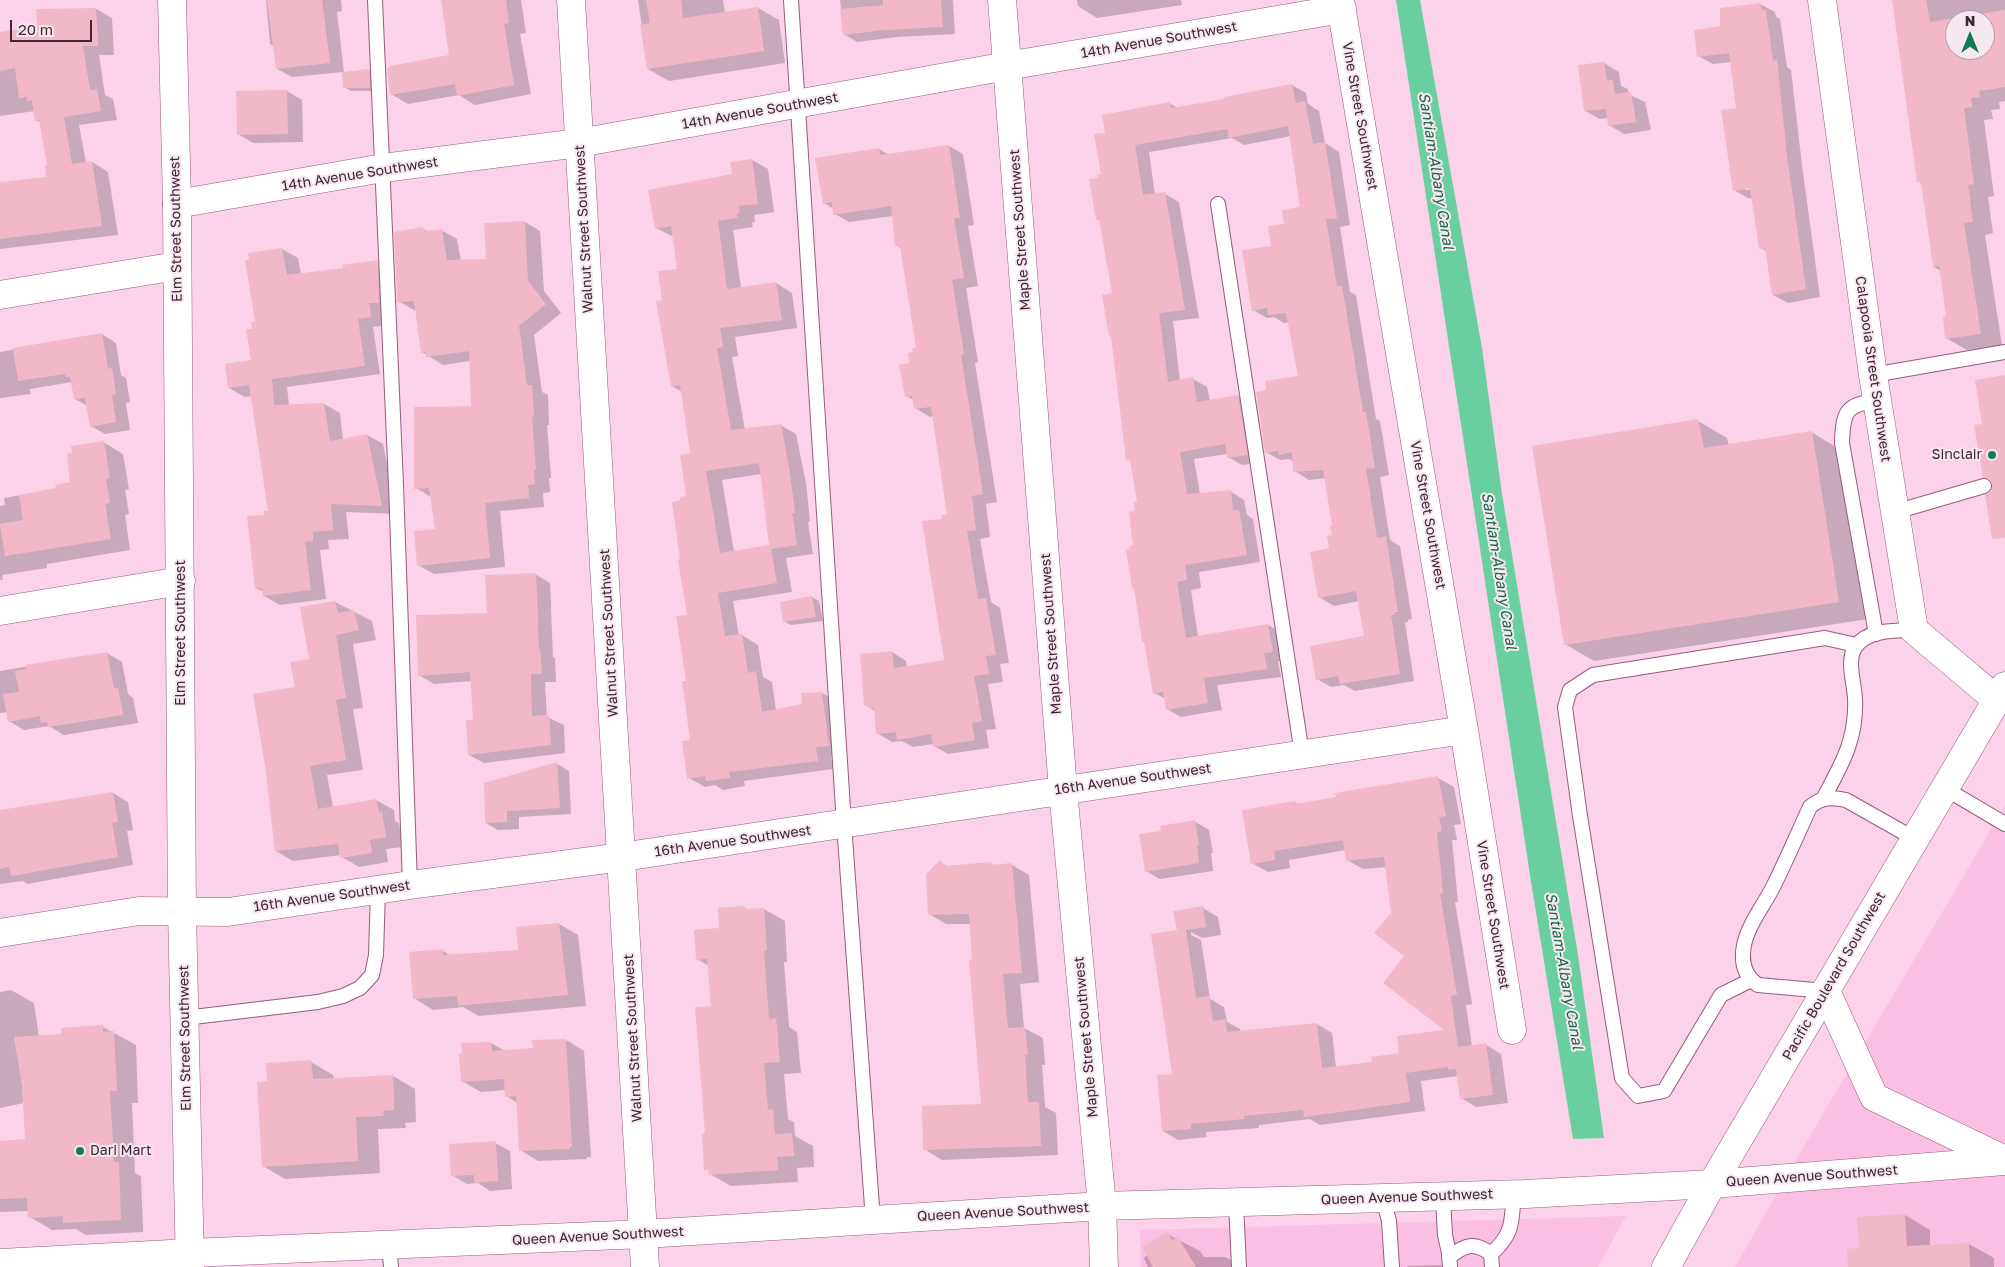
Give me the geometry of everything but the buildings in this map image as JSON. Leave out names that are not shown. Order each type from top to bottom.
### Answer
[{"type":"street","name":"Elm Street Southwest","points":[[172,0],[177,204],[182,911],[190,1260]]},
{"type":"street","name":"Walnut Street Southwest","points":[[571,0],[645,1267]]},
{"type":"street","name":"Maple Street Southwest","points":[[1002,0],[1063,790],[1102,1206],[1104,1267]]},
{"type":"street","name":"Calapooia Street Southwest","points":[[1822,0],[1875,388],[1914,630]]},
{"type":"street","name":"14th Avenue Southwest","points":[[177,204],[383,168],[579,143],[1341,5]]},
{"type":"street","name":"Vine Street Southwest","points":[[1341,5],[1464,730],[1512,1030]]},
{"type":"street","points":[[0,295],[177,266]]},
{"type":"street","points":[[0,612],[181,581]]},
{"type":"street","points":[[1914,630],[2001,693]]},
{"type":"street","name":"Pacific Boulevard Southwest","points":[[1666,1267],[1712,1184],[2001,693]]},
{"type":"street","name":"16th Avenue Southwest","points":[[0,933],[138,911],[228,912],[410,885],[622,857],[1464,730]]},
{"type":"street","points":[[1826,991],[1874,1097],[2005,1161]]},
{"type":"street","name":"Queen Avenue Southwest","points":[[0,1263],[390,1256],[644,1234],[1102,1206],[1514,1194],[1712,1184],[2005,1161]]},
{"type":"lane","points":[[375,0],[410,885]]},
{"type":"lane","points":[[791,0],[844,824],[873,1220]]},
{"type":"lane","points":[[1218,204],[1302,754]]},
{"type":"lane","points":[[1876,634],[1842,443],[1842,426],[1845,415],[1850,407],[1864,402],[1875,388],[2005,352]]},
{"type":"lane","points":[[1895,512],[1984,486]]},
{"type":"lane","points":[[1823,798],[1850,745],[1855,714],[1852,655],[1856,645],[1868,636],[1886,631],[1914,630]]},
{"type":"lane","points":[[1750,980],[1721,995],[1664,1091],[1638,1096],[1622,1078],[1580,816],[1565,707],[1570,690],[1593,675],[1825,638],[1856,645]]},
{"type":"lane","points":[[1944,788],[2005,824]]},
{"type":"lane","points":[[1826,991],[1758,985],[1750,980],[1745,972],[1743,957],[1747,936],[1774,886],[1810,807],[1816,801],[1823,798],[1846,800],[1915,838]]},
{"type":"lane","points":[[185,1018],[318,1002],[343,996],[360,988],[372,975],[376,954],[378,890]]},
{"type":"lane","points":[[1450,1262],[1463,1247],[1481,1246],[1492,1260],[1511,1228],[1514,1194]]},
{"type":"lane","points":[[1443,1197],[1445,1235],[1450,1262]]},
{"type":"lane","points":[[1383,1198],[1389,1221],[1392,1267]]},
{"type":"lane","points":[[1236,1203],[1239,1267]]},
{"type":"shaded area","points":[[2005,806],[2005,1267],[1735,1267],[1817,1124]]},
{"type":"shaded area","points":[[1626,1216],[1598,1267],[1141,1267],[1140,1230]]},
{"type":"water","name":"Santiam-Albany Canal","points":[[1396,0],[1420,0],[1482,348],[1502,494],[1578,955],[1604,1138],[1573,1139],[1532,888]]},
{"type":"place","name":"Sinclair","points":[[1992,455]]},
{"type":"place","name":"Dari Mart","points":[[80,1151]]}]
